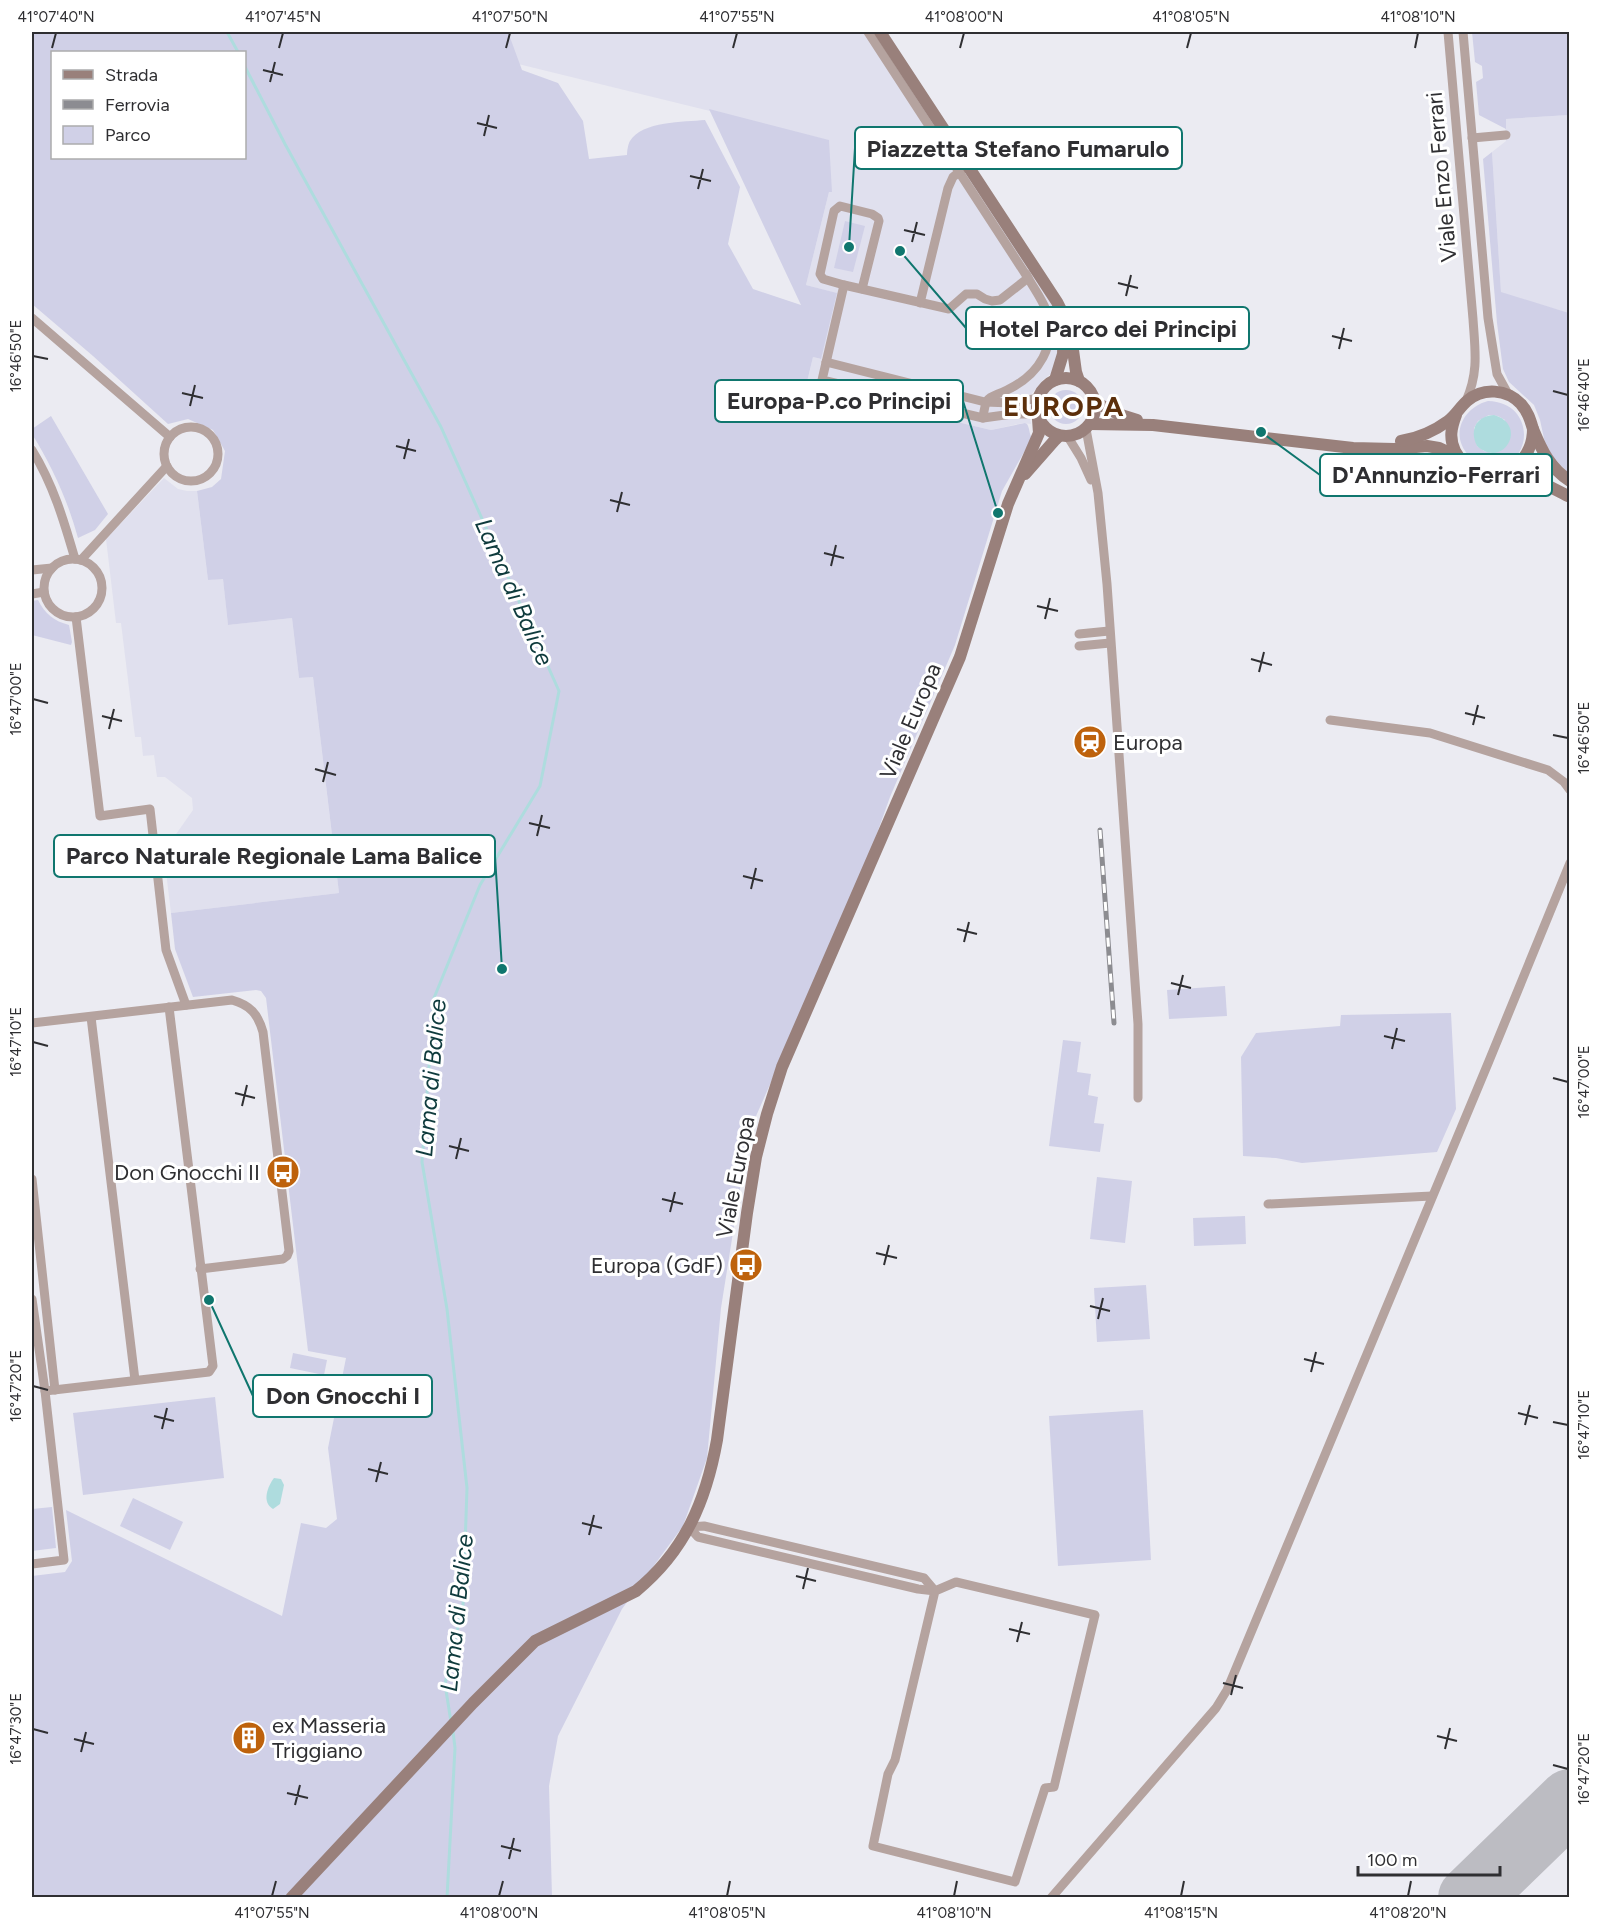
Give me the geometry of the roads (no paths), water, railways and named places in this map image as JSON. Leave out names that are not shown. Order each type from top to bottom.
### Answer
[{"type":"main road","points":[[883,37],[964,168],[1007,224],[1048,287],[1070,328],[1076,372],[1079,381],[1089,390],[1095,402],[1095,410],[1088,426],[1081,433],[1064,437],[1051,433],[1037,417],[1041,390],[1055,380],[1063,378],[1079,381]]},
{"type":"main road","points":[[1055,380],[1063,354],[1064,318]]},
{"type":"main road","points":[[1368,448],[1415,439],[1433,431],[1456,415],[1466,402],[1476,395],[1498,391],[1516,399],[1528,412],[1545,457],[1552,467],[1569,481]]},
{"type":"main road","points":[[1095,402],[1118,414],[1152,425]]},
{"type":"main road","points":[[1456,415],[1450,433],[1452,445],[1458,457]]},
{"type":"main road","name":"Viale Europa","points":[[291,1898],[473,1703],[535,1641],[636,1592],[672,1555],[698,1511],[711,1471],[756,1157],[770,1104],[782,1067],[960,657],[1008,504],[1039,433],[1037,417]]},
{"type":"main road","points":[[1088,426],[1152,425],[1326,446],[1394,449],[1427,446],[1439,448],[1458,457],[1476,471],[1532,479],[1569,497]]},
{"type":"main road","points":[[1495,473],[1513,468],[1527,455],[1531,446],[1533,428]]},
{"type":"main road","name":"Viale Europa","points":[[1008,504],[1025,473],[1064,437]]},
{"type":"street","points":[[868,32],[964,168],[1040,296],[1048,316],[1050,338],[1046,352],[1037,368],[1007,390],[992,395],[985,402],[983,418]]},
{"type":"street","name":"Viale Enzo Ferrari","points":[[1448,32],[1476,364],[1475,379],[1466,402]]},
{"type":"street","name":"Viale Enzo Ferrari","points":[[1463,32],[1488,318],[1497,374],[1508,394]]},
{"type":"street","points":[[883,37],[892,68]]},
{"type":"street","points":[[1472,138],[1506,135]]},
{"type":"street","points":[[920,303],[948,188],[953,177],[964,168]]},
{"type":"street","points":[[862,289],[878,218],[872,214],[840,206],[834,211],[820,274],[823,279],[844,285],[949,309],[966,294],[977,294],[992,301],[1000,300],[1028,278]]},
{"type":"street","points":[[1007,224],[1015,253],[1028,278]]},
{"type":"street","points":[[844,285],[822,380],[983,418],[1012,414],[1037,417]]},
{"type":"street","points":[[32,318],[170,437]]},
{"type":"street","points":[[826,362],[985,402],[1012,403],[1038,398]]},
{"type":"street","points":[[861,389],[866,371]]},
{"type":"street","points":[[188,426],[197,427],[206,430],[213,437],[219,454],[213,471],[206,477],[198,481],[180,479],[172,474],[167,466],[164,449],[170,437],[179,429],[188,426]]},
{"type":"street","points":[[1088,426],[1098,493],[1107,584],[1138,1024],[1138,1098]]},
{"type":"street","points":[[1064,437],[1081,458],[1098,493]]},
{"type":"street","points":[[32,450],[49,482],[78,560]]},
{"type":"street","points":[[78,560],[167,466]]},
{"type":"street","points":[[32,570],[52,568],[65,560],[78,560],[91,566],[98,574],[101,590],[98,601],[91,610],[76,617],[65,616],[55,611],[48,603],[44,592],[45,582],[52,568]]},
{"type":"street","points":[[32,594],[44,592]]},
{"type":"street","points":[[76,617],[100,816],[150,809],[166,950],[186,1005]]},
{"type":"street","points":[[1079,634],[1109,631]]},
{"type":"street","points":[[1079,646],[1110,643]]},
{"type":"street","points":[[1330,720],[1430,733],[1548,770],[1564,782],[1569,790]]},
{"type":"street","points":[[1051,1898],[1216,1708],[1227,1690],[1569,863]]},
{"type":"street","points":[[32,1023],[232,1000],[244,1003],[253,1011],[260,1023],[289,1251],[283,1259],[200,1269]]},
{"type":"street","points":[[50,1390],[212,1370],[169,1007]]},
{"type":"street","points":[[92,1017],[135,1380]]},
{"type":"street","points":[[32,1179],[64,1560],[32,1564]]},
{"type":"street","points":[[1268,1204],[1432,1196]]},
{"type":"street","points":[[32,1299],[50,1390]]},
{"type":"street","points":[[689,1527],[704,1526],[924,1578],[935,1591]]},
{"type":"street","points":[[956,1582],[1095,1615],[1054,1787],[1045,1788],[1015,1882],[873,1846],[888,1774],[894,1760],[935,1591],[956,1582]]},
{"type":"waterway","name":"Lama di Balice","points":[[227,32],[237,51]]},
{"type":"waterway","name":"Lama di Balice","points":[[246,69],[441,427],[559,691],[540,786],[480,885],[434,998],[422,1162],[447,1309],[467,1488],[463,1605],[445,1684],[451,1722]]},
{"type":"waterway","name":"Lama di Balice","points":[[447,1898],[455,1748],[453,1731]]},
{"type":"railway","points":[[1100,830],[1114,1023]]},
{"type":"place","name":"Piazzetta Stefano Fumarulo","points":[[849,247]]},
{"type":"place","name":"Hotel Parco dei Principi","points":[[900,251]]},
{"type":"place","name":"D'Annunzio-Ferrari","points":[[1261,432]]},
{"type":"place","name":"Europa-P.co Principi","points":[[998,513]]},
{"type":"place","name":"Europa","points":[[1090,742]]},
{"type":"place","name":"Parco Naturale Regionale Lama Balice","points":[[502,969]]},
{"type":"place","name":"Don Gnocchi II","points":[[283,1172]]},
{"type":"place","name":"Europa (GdF)","points":[[746,1265]]},
{"type":"place","name":"Don Gnocchi I","points":[[209,1300]]},
{"type":"place","name":"ex Masseria Triggiano","points":[[249,1738]]},
{"type":"district","name":"EUROPA","points":[[1064,406]]}]
